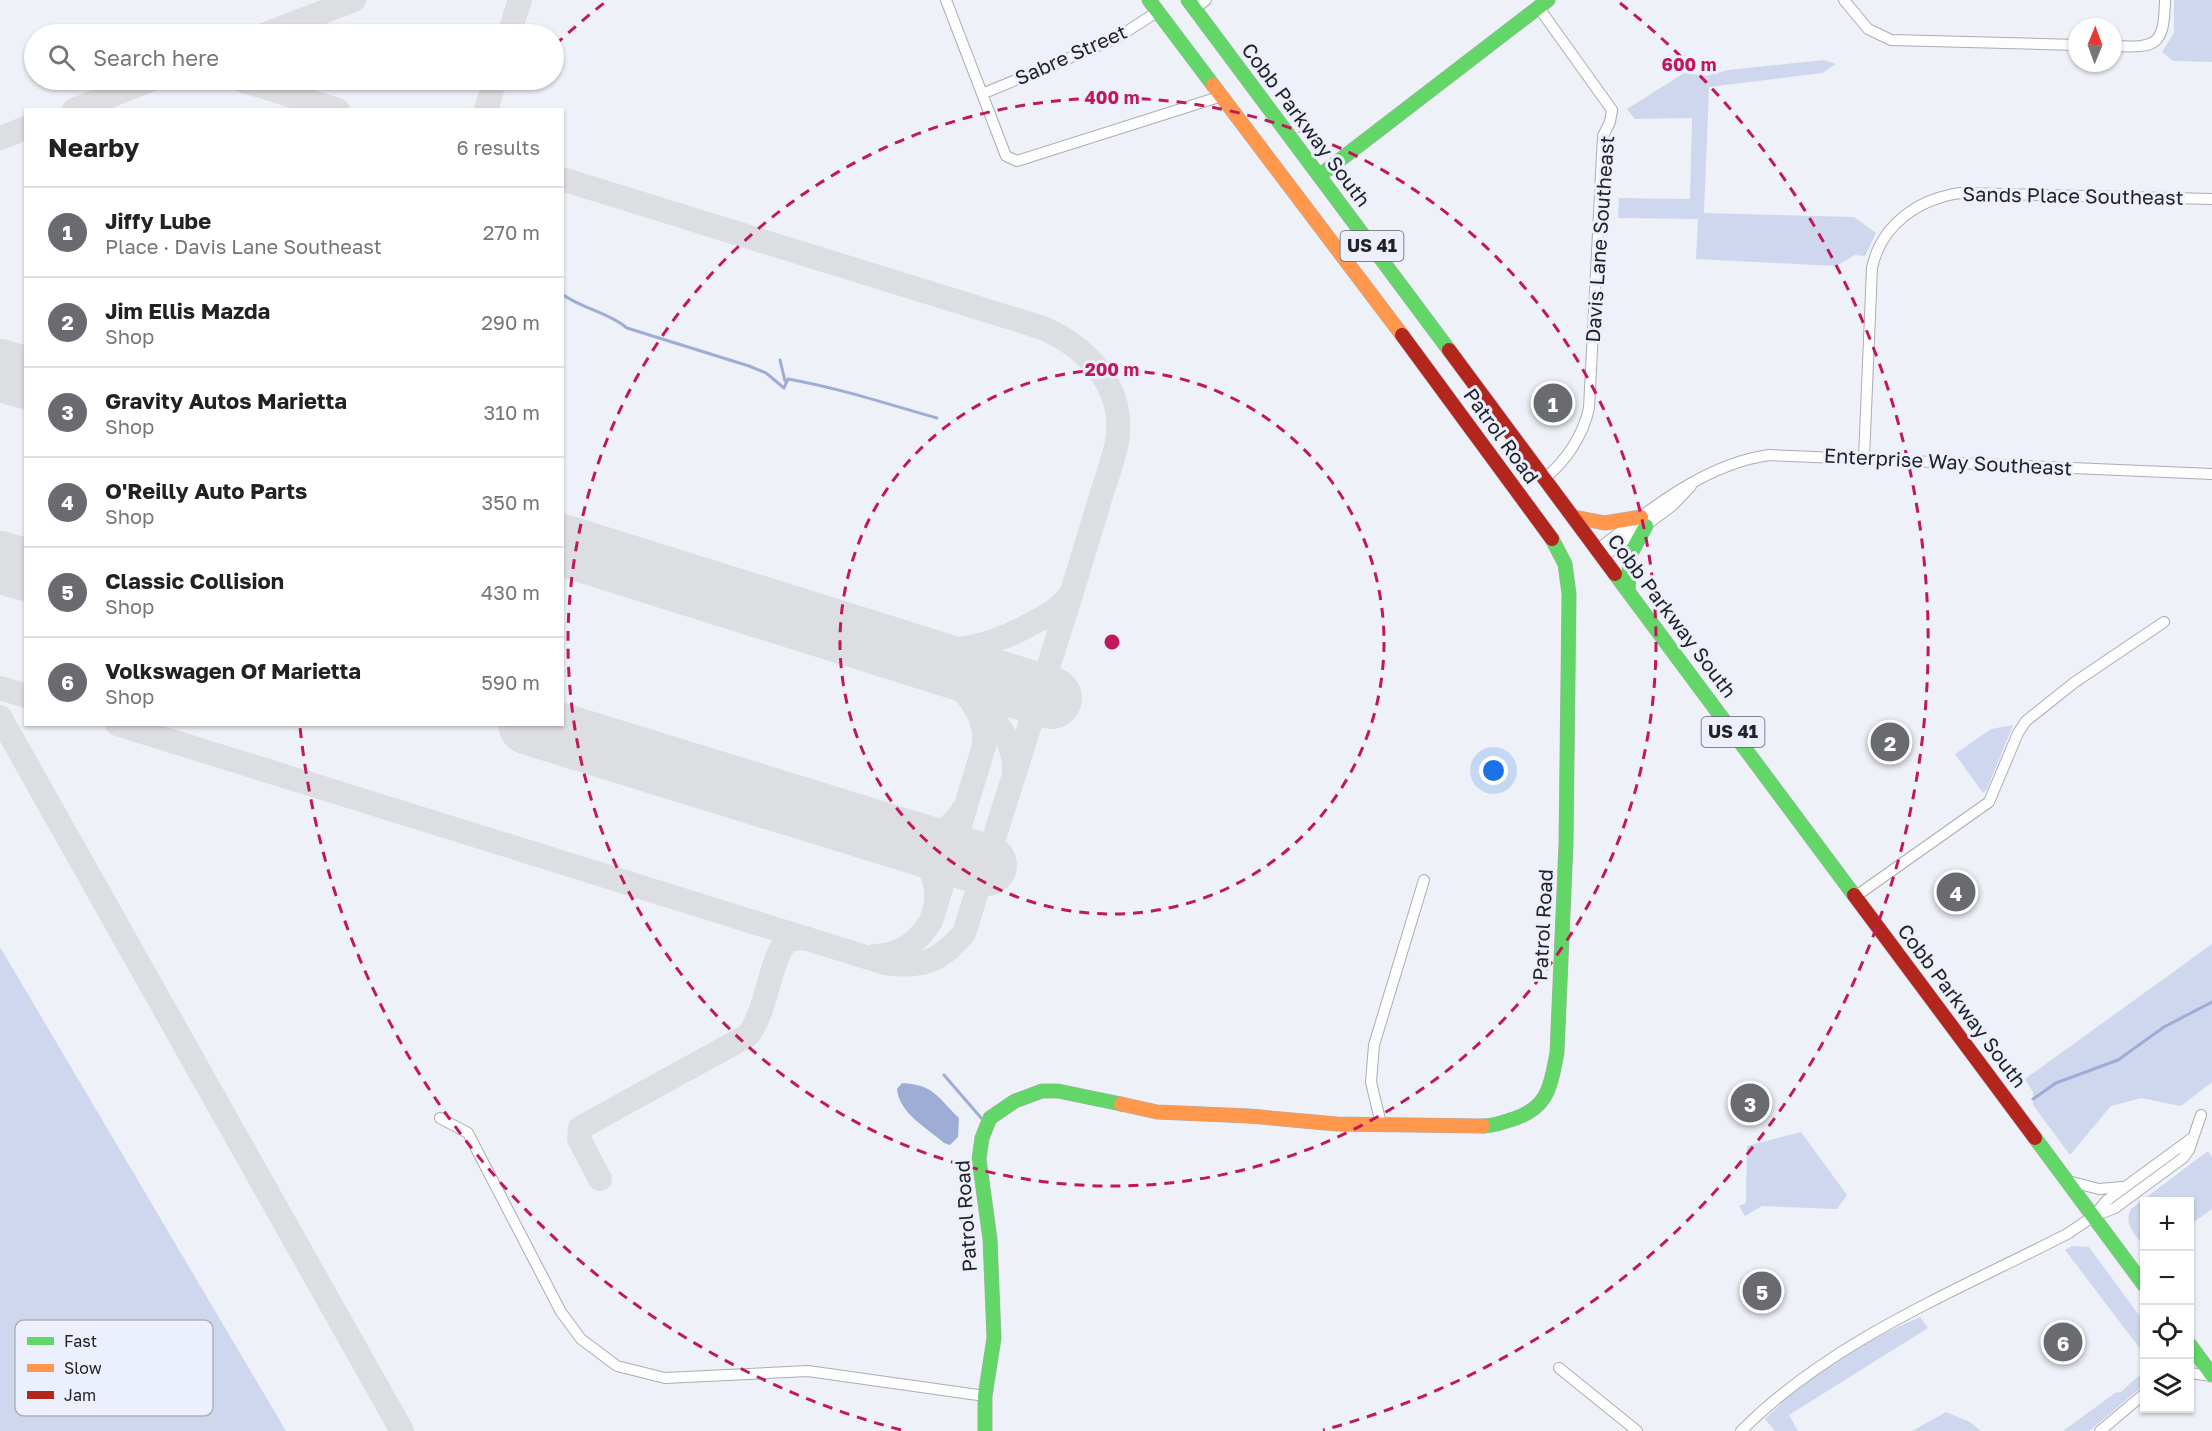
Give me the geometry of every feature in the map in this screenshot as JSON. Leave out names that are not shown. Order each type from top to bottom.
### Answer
[{"type":"street","points":[[946,0],[1006,156],[1011,160],[1017,161],[1222,96]]},
{"type":"street","name":"Patrol Road","points":[[985,1431],[985,1396],[994,1338],[990,1239],[979,1159],[982,1138],[990,1118],[1004,1108],[1042,1091],[1058,1091],[1157,1112],[1381,1124],[1491,1126],[1528,1115],[1541,1104],[1551,1085],[1557,1053],[1566,844],[1568,580],[1565,564],[1551,538],[1499,465],[1149,0]]},
{"type":"street","points":[[1190,2],[1206,0]]},
{"type":"street","points":[[1844,0],[1868,29],[1891,40],[2068,45]]},
{"type":"street","points":[[2122,46],[2144,47],[2158,40],[2164,26],[2165,0]]},
{"type":"street","name":"Cobb Parkway South","points":[[1190,2],[2140,1278]]},
{"type":"street","points":[[1319,176],[1543,4]]},
{"type":"street","name":"Davis Lane Southeast","points":[[1543,4],[1612,110],[1604,136],[1589,408],[1563,464],[1545,479]]},
{"type":"street","name":"Sabre Street","points":[[982,94],[1115,39],[1158,12]]},
{"type":"street","name":"Sands Place Southeast","points":[[1864,458],[1874,256],[1887,233],[1918,206],[1945,195],[1959,193],[2212,199]]},
{"type":"street","name":"Enterprise Way Southeast","points":[[1600,553],[1643,521],[1672,506],[1691,486],[1715,471],[1754,457],[1785,454],[2212,474]]},
{"type":"street","points":[[1574,517],[1605,523],[1643,521],[1630,555],[1628,591]]},
{"type":"street","points":[[1856,896],[1989,802],[2018,733],[2026,721],[2075,682],[2164,622]]},
{"type":"street","points":[[1381,1124],[1371,1082],[1374,1045],[1424,880]]},
{"type":"street","points":[[1741,1431],[1802,1378],[1842,1350],[2067,1234],[2094,1216],[2115,1209],[2183,1158],[2201,1115]]},
{"type":"street","points":[[440,1118],[468,1133],[561,1312],[580,1339],[616,1366],[665,1378],[808,1371],[985,1396]]},
{"type":"street","points":[[2094,1216],[2106,1201],[2192,1138]]},
{"type":"street","points":[[2068,1181],[2099,1189],[2125,1186]]},
{"type":"street","points":[[2194,1351],[2212,1376]]},
{"type":"street","points":[[1559,1368],[1637,1431]]},
{"type":"street","points":[[2194,1374],[2212,1376]]},
{"type":"street","points":[[2100,1431],[2140,1398]]},
{"type":"shaded area","points":[[2174,0],[2212,0],[2212,62],[2173,61],[2162,52],[2174,33]]},
{"type":"shaded area","points":[[1824,60],[1836,64],[1822,73],[1709,87],[1704,213],[1854,217],[1876,233],[1865,256],[1855,255],[1836,266],[1696,259],[1698,219],[1618,218],[1619,198],[1690,199],[1692,118],[1635,119],[1627,109],[1684,73],[1707,76],[1728,70]]},
{"type":"shaded area","points":[[2013,725],[1987,789],[1983,793],[1955,754],[1991,729]]},
{"type":"shaded area","points":[[2212,944],[2212,1082],[2181,1106],[2141,1098],[2111,1106],[2070,1155],[2033,1105],[2033,1092],[2025,1079]]},
{"type":"shaded area","points":[[0,947],[286,1431],[0,1431]]},
{"type":"shaded area","points":[[1801,1132],[1847,1195],[1837,1209],[1762,1206],[1745,1216],[1739,1206],[1746,1203],[1747,1146]]},
{"type":"shaded area","points":[[2208,1151],[2212,1157],[2212,1209],[2194,1222],[2194,1197],[2147,1197]]},
{"type":"shaded area","points":[[2140,1202],[2140,1241],[2129,1224],[2129,1213]]},
{"type":"shaded area","points":[[2072,1246],[2089,1247],[2140,1317],[2140,1349],[2065,1250]]},
{"type":"shaded area","points":[[1920,1317],[1928,1328],[1789,1415],[1798,1431],[1775,1431],[1765,1419],[1801,1387],[1837,1360]]},
{"type":"shaded area","points":[[2140,1375],[2140,1388],[2089,1431],[2063,1431],[2115,1393],[2121,1392]]},
{"type":"shaded area","points":[[1946,1412],[1970,1422],[1981,1431],[1912,1431]]},
{"type":"water","points":[[902,1083],[929,1089],[959,1118],[958,1137],[950,1145],[944,1143],[908,1112],[899,1098],[897,1089]]},
{"type":"waterway","points":[[564,295],[612,318],[627,328],[766,373],[784,388],[788,379],[937,418]]},
{"type":"waterway","points":[[780,360],[785,381]]},
{"type":"waterway","points":[[2033,1099],[2056,1083],[2118,1060],[2164,1027],[2212,1002]]},
{"type":"waterway","points":[[944,1075],[982,1119]]},
{"type":"taxiway","points":[[292,24],[354,0]]},
{"type":"taxiway","points":[[512,24],[520,0]]},
{"type":"taxiway","points":[[79,108],[125,90]]},
{"type":"taxiway","points":[[273,90],[332,108]]},
{"type":"taxiway","points":[[487,108],[492,90]]},
{"type":"taxiway","points":[[0,138],[24,129]]},
{"type":"taxiway","points":[[564,180],[1043,328],[1075,347],[1089,359],[1109,387],[1116,404],[1118,422],[1114,456],[1072,592]]},
{"type":"taxiway","points":[[0,357],[24,375]]},
{"type":"taxiway","points":[[123,726],[885,963],[910,964],[938,957],[964,933],[1072,592],[1044,617],[985,644],[935,651],[899,649]]},
{"type":"taxiway","points":[[875,956],[893,953],[908,946],[931,921],[984,746],[979,713],[960,688],[933,668],[904,652]]},
{"type":"taxiway","points":[[0,688],[24,695]]},
{"type":"taxiway","points":[[980,705],[1005,736],[1012,753],[1014,773]]},
{"type":"taxiway","points":[[0,717],[402,1431]]},
{"type":"taxiway","points":[[897,838],[927,837],[936,834],[952,824],[964,808]]},
{"type":"taxiway","points":[[897,838],[914,850],[926,863],[934,880],[936,900]]},
{"type":"taxiway","points":[[600,1179],[579,1139],[580,1128],[747,1036],[759,1014],[772,971],[782,948],[790,940],[807,938]]},
{"type":"runway","points":[[0,370],[24,377]]},
{"type":"runway","points":[[564,546],[1051,698]]},
{"type":"runway","points":[[0,562],[24,569]]},
{"type":"runway","points":[[535,726],[986,865]]},
{"type":"traffic: fast","points":[[1149,0],[1213,85]]},
{"type":"traffic: fast","points":[[1188,0],[1449,350]]},
{"type":"traffic: fast","points":[[1319,176],[1548,0]]},
{"type":"traffic: fast","points":[[1628,591],[1630,555],[1646,526]]},
{"type":"traffic: fast","points":[[1483,1126],[1523,1115],[1540,1103],[1549,1087],[1557,1053],[1566,844],[1569,594],[1565,564],[1552,539]]},
{"type":"traffic: fast","points":[[1615,574],[1854,895]]},
{"type":"traffic: fast","points":[[985,1431],[985,1396],[994,1338],[990,1239],[979,1159],[982,1138],[990,1118],[1015,1101],[1042,1091],[1058,1091],[1121,1104]]},
{"type":"traffic: fast","points":[[2035,1138],[2140,1280]]},
{"type":"traffic: fast","points":[[2194,1350],[2212,1375]]},
{"type":"traffic: slow","points":[[1213,85],[1402,335]]},
{"type":"traffic: slow","points":[[1574,517],[1605,523],[1641,517]]},
{"type":"traffic: slow","points":[[1121,1104],[1157,1112],[1249,1116],[1337,1124],[1483,1126]]},
{"type":"traffic: jam","points":[[1402,335],[1552,539]]},
{"type":"traffic: jam","points":[[1449,350],[1615,574]]},
{"type":"traffic: jam","points":[[1854,895],[2035,1138]]},
{"type":"place","name":"Jiffy Lube","points":[[1553,403]]},
{"type":"place","name":"Jim Ellis Mazda","points":[[1890,742]]},
{"type":"place","name":"O'Reilly Auto Parts","points":[[1956,892]]},
{"type":"place","name":"Gravity Autos Marietta","points":[[1750,1103]]},
{"type":"place","name":"Classic Collision","points":[[1762,1291]]},
{"type":"place","name":"Volkswagen Of Marietta","points":[[2063,1342]]}]
